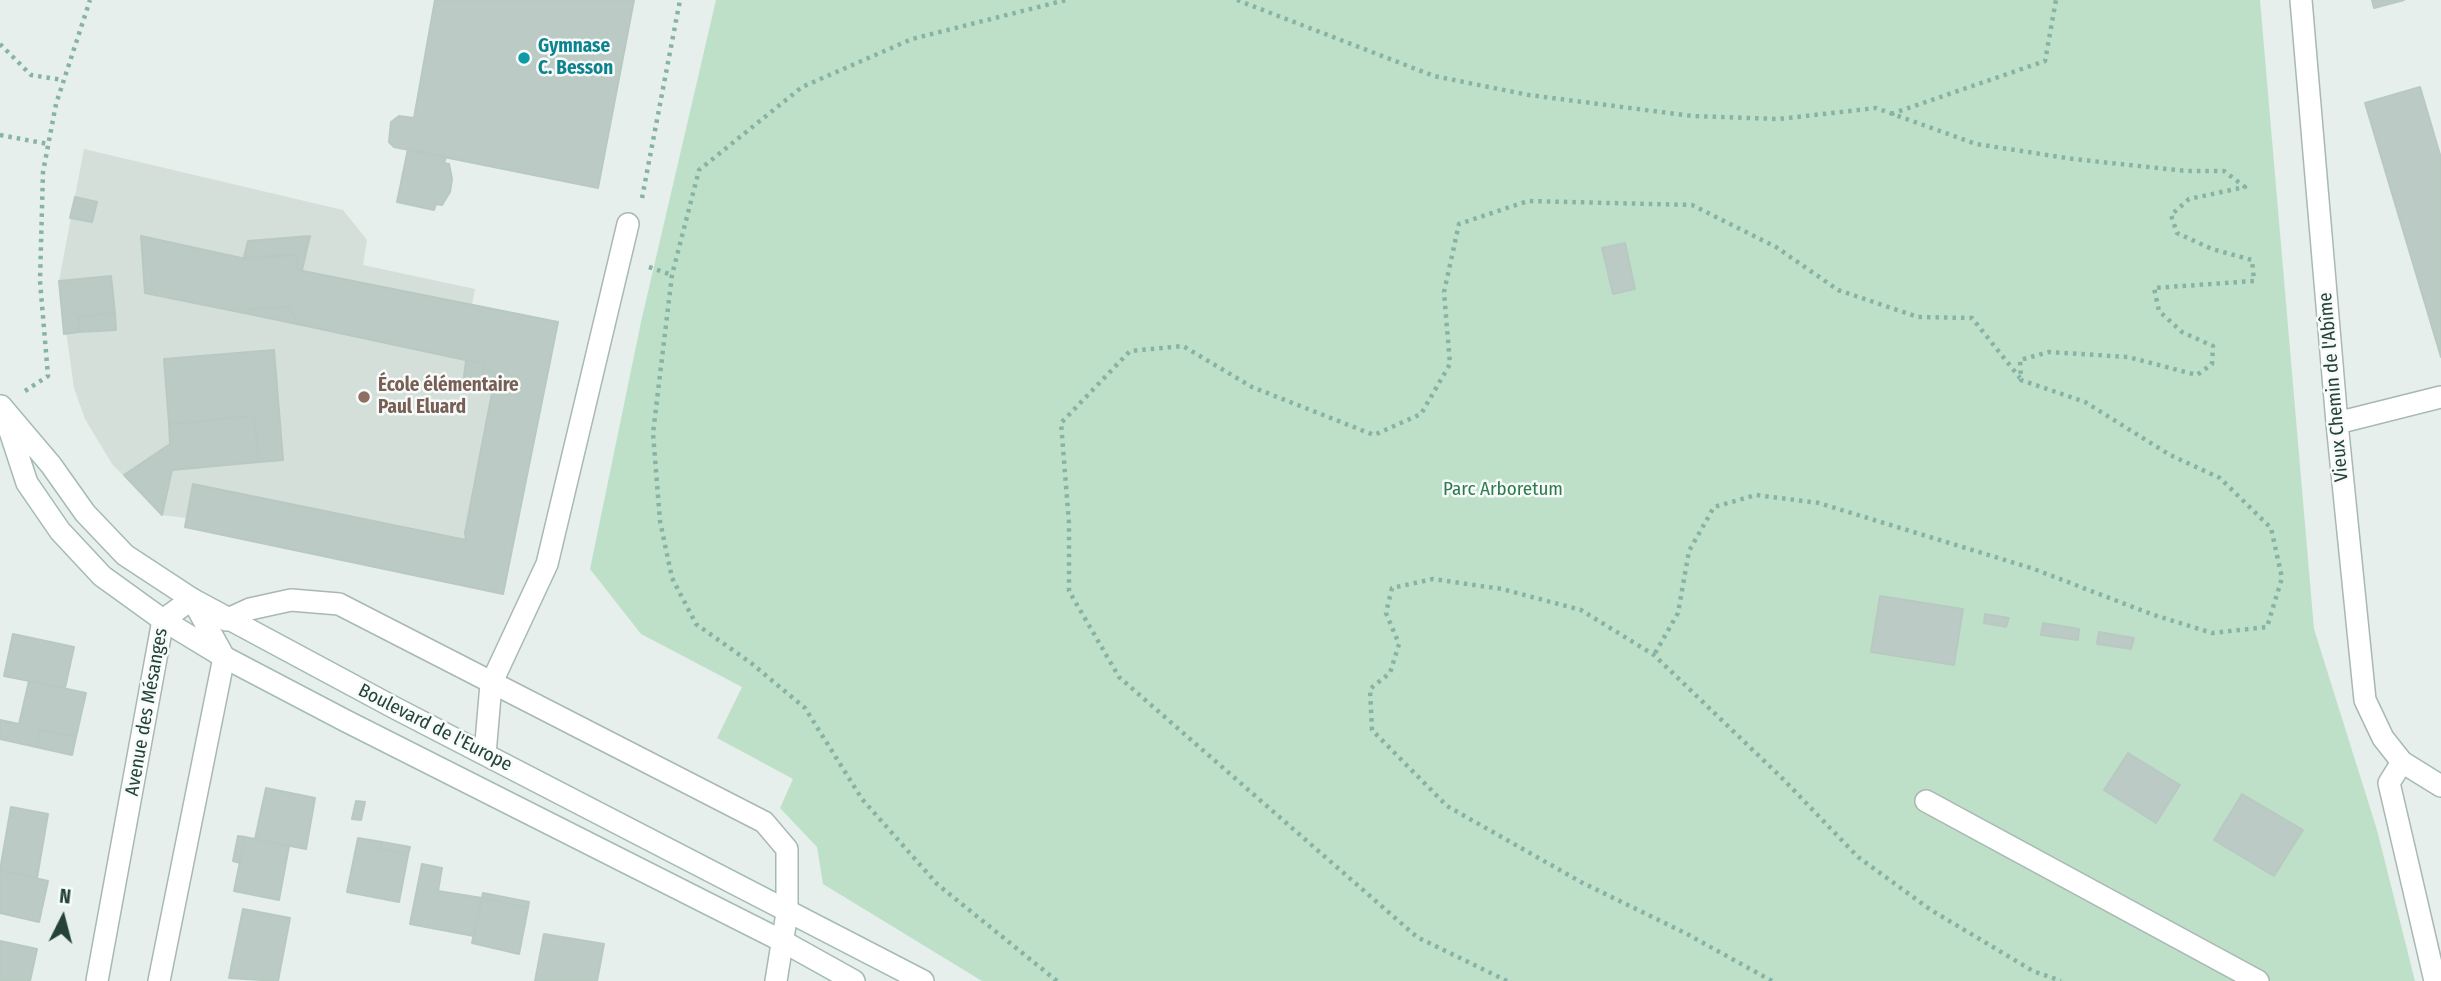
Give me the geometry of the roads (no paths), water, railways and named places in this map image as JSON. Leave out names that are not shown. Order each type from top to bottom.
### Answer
[{"type":"main road","name":"Vieux Chemin de l'Abîme","points":[[2301,0],[2337,423],[2365,700],[2383,738],[2402,762]]},
{"type":"main road","points":[[485,754],[491,684],[547,564],[628,224]]},
{"type":"main road","points":[[2337,423],[2441,397]]},
{"type":"main road","name":"Boulevard de l'Europe","points":[[0,406],[51,465],[85,513],[125,555],[192,599],[226,620],[923,981]]},
{"type":"main road","name":"Boulevard de l'Europe","points":[[0,406],[27,483],[60,531],[102,576],[163,620],[224,657],[785,942],[854,981]]},
{"type":"main road","points":[[159,981],[224,657],[192,599]]},
{"type":"main road","name":"Avenue des Mésanges","points":[[97,981],[163,620],[192,599]]},
{"type":"main road","points":[[226,620],[250,609],[291,600],[339,604],[764,822],[787,849],[788,913],[776,981]]},
{"type":"main road","points":[[2435,981],[2389,783],[2402,762],[2441,786]]},
{"type":"main road","points":[[1926,801],[2258,981]]},
{"type":"place","name":"Gymnase C. Besson","points":[[524,58]]},
{"type":"place","name":"École élémentaire Paul Eluard","points":[[364,397]]},
{"type":"park label","name":"Parc Arboretum","points":[[1503,490]]}]
